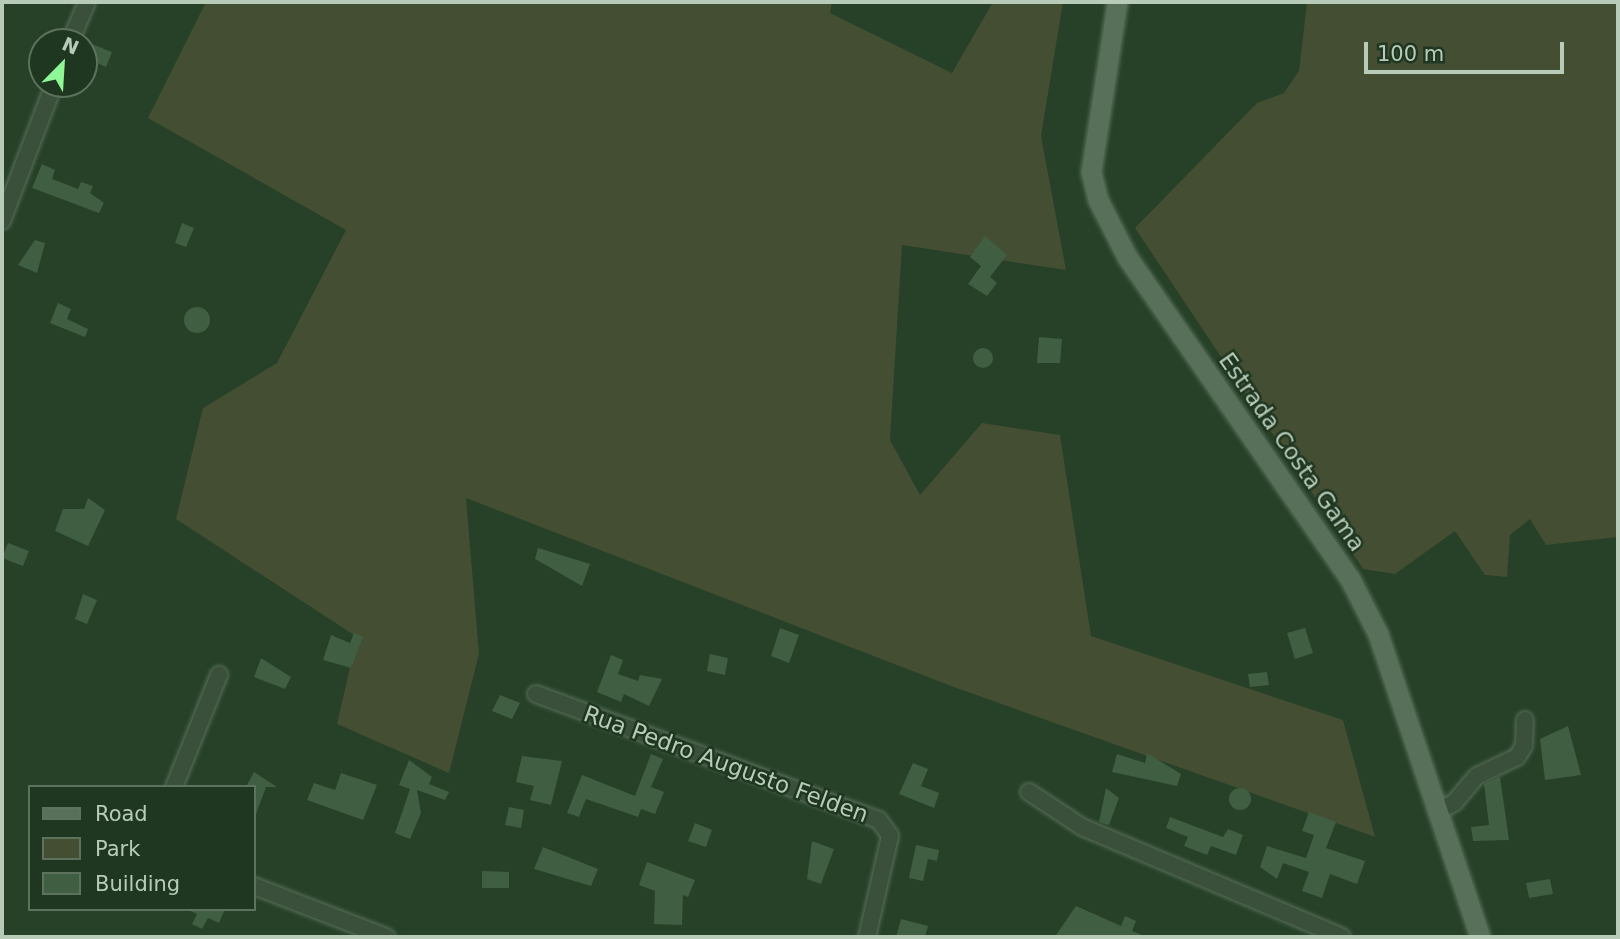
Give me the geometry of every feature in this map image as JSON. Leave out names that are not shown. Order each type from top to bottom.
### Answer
[{"type":"main road","name":"Estrada Costa Gama","points":[[1117,2],[1091,172],[1098,200],[1127,257],[1350,579],[1378,634],[1480,937]]},
{"type":"street","points":[[77,28],[87,2]]},
{"type":"street","points":[[2,221],[49,98]]},
{"type":"street","points":[[175,785],[219,675]]},
{"type":"street","name":"Rua Pedro Augusto Felden","points":[[536,694],[879,820],[890,836],[867,937]]},
{"type":"street","points":[[1438,811],[1454,803],[1476,776],[1517,757],[1524,746],[1525,720]]},
{"type":"street","points":[[1029,792],[1082,827],[1342,937]]},
{"type":"street","points":[[256,887],[386,937]]},
{"type":"green space","points":[[206,2],[832,2],[830,13],[952,73],[993,2],[1063,2],[1041,136],[1066,270],[902,245],[890,440],[920,495],[982,423],[1060,435],[1091,636],[1343,720],[1375,837],[951,686],[466,498],[479,654],[449,773],[337,724],[357,637],[176,519],[203,408],[277,363],[346,230],[148,118]]},
{"type":"green space","points":[[1307,2],[1618,2],[1618,537],[1546,545],[1530,519],[1510,535],[1507,577],[1485,575],[1455,531],[1395,574],[1363,569],[1135,228],[1257,103],[1284,93],[1299,71]]},
{"type":"building","points":[[98,47],[112,52],[106,67],[98,63]]},
{"type":"building","points":[[42,164],[55,170],[52,179],[78,189],[81,182],[93,186],[90,193],[104,203],[99,213],[32,188]]},
{"type":"building","points":[[182,223],[194,228],[186,247],[175,243]]},
{"type":"building","points":[[985,236],[1007,255],[990,277],[997,283],[987,296],[968,284],[981,266],[970,257]]},
{"type":"building","points":[[35,240],[45,243],[37,273],[18,265]]},
{"type":"building","points":[[58,303],[71,309],[67,319],[88,329],[85,337],[50,323]]},
{"type":"building","points":[[197,307],[206,311],[210,320],[206,329],[197,333],[188,329],[184,320],[188,311]]},
{"type":"building","points":[[1039,337],[1062,339],[1060,363],[1037,363]]},
{"type":"building","points":[[979,348],[987,348],[993,358],[987,368],[979,368],[973,362],[973,354]]},
{"type":"building","points":[[88,498],[105,510],[88,546],[55,531],[63,509],[84,509]]},
{"type":"building","points":[[8,543],[29,551],[23,566],[2,558]]},
{"type":"building","points":[[538,548],[590,564],[582,586],[535,559]]},
{"type":"building","points":[[83,594],[97,600],[87,624],[75,619]]},
{"type":"building","points":[[780,628],[799,635],[789,663],[771,656]]},
{"type":"building","points":[[1305,628],[1313,653],[1295,659],[1287,633]]},
{"type":"building","points":[[354,633],[363,637],[351,668],[323,660],[331,635],[350,643]]},
{"type":"building","points":[[710,654],[728,658],[725,675],[707,671]]},
{"type":"building","points":[[611,655],[623,660],[618,674],[638,681],[640,675],[662,679],[649,706],[624,694],[621,702],[597,692]]},
{"type":"building","points":[[261,658],[291,677],[285,689],[254,677]]},
{"type":"building","points":[[1267,672],[1269,685],[1250,687],[1248,674]]},
{"type":"building","points":[[500,695],[520,703],[512,719],[492,711]]},
{"type":"building","points":[[1568,726],[1581,775],[1545,780],[1540,739]]},
{"type":"building","points":[[1147,753],[1181,774],[1177,786],[1112,772],[1117,754],[1145,763]]},
{"type":"building","points":[[651,754],[663,759],[651,787],[664,792],[655,814],[641,809],[638,817],[586,799],[579,817],[567,813],[582,775],[635,796]]},
{"type":"building","points":[[522,756],[562,761],[551,805],[530,800],[534,786],[516,782]]},
{"type":"building","points":[[409,760],[432,777],[429,784],[449,792],[445,800],[417,790],[421,813],[410,839],[395,833],[410,789],[399,785]]},
{"type":"building","points":[[913,763],[928,769],[921,786],[939,793],[934,808],[899,794]]},
{"type":"building","points":[[254,772],[277,787],[266,787],[256,814],[256,785],[247,785]]},
{"type":"building","points":[[341,773],[377,785],[363,820],[307,800],[314,783],[335,790]]},
{"type":"building","points":[[1500,777],[1509,840],[1473,841],[1471,827],[1489,825],[1484,784]]},
{"type":"building","points":[[1106,788],[1119,798],[1109,825],[1099,822]]},
{"type":"building","points":[[1236,788],[1244,788],[1251,795],[1251,803],[1244,810],[1236,810],[1229,803],[1229,795]]},
{"type":"building","points":[[509,807],[524,810],[521,828],[505,825]]},
{"type":"building","points":[[1309,812],[1336,822],[1326,848],[1365,861],[1357,884],[1330,874],[1322,898],[1302,891],[1309,872],[1283,863],[1277,879],[1260,867],[1267,846],[1306,858],[1314,835],[1302,831]]},
{"type":"building","points":[[1170,817],[1223,837],[1228,829],[1243,835],[1236,855],[1211,846],[1207,855],[1184,846],[1188,837],[1166,828]]},
{"type":"building","points":[[695,823],[712,830],[706,847],[688,841]]},
{"type":"building","points":[[812,841],[834,849],[821,884],[807,879]]},
{"type":"building","points":[[916,845],[939,850],[937,861],[928,859],[923,881],[909,878]]},
{"type":"building","points":[[543,847],[598,869],[591,886],[534,869]]},
{"type":"building","points":[[647,862],[695,880],[688,897],[683,895],[682,925],[654,924],[655,891],[639,885]]},
{"type":"building","points":[[482,871],[509,872],[509,888],[482,888]]},
{"type":"building","points":[[1550,879],[1553,894],[1529,898],[1526,883]]},
{"type":"building","points":[[1076,906],[1121,926],[1125,916],[1136,921],[1132,931],[1147,937],[1056,935]]},
{"type":"building","points":[[190,911],[224,911],[219,923],[208,918],[202,929],[192,924],[197,914]]},
{"type":"building","points":[[901,919],[928,926],[925,937],[896,937]]}]
